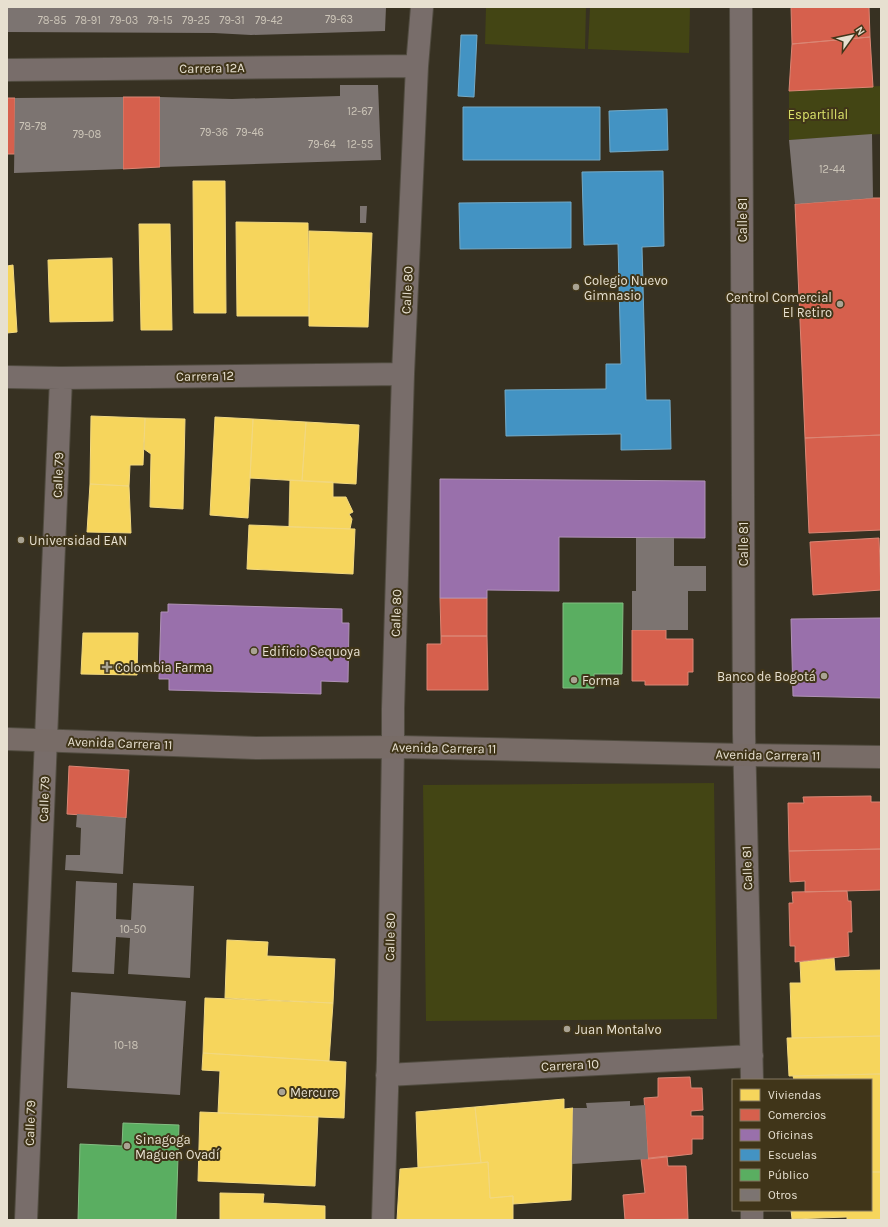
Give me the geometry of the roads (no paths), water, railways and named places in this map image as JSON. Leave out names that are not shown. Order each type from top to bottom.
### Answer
[{"type":"main road","name":"Avenida Carrera 11","points":[[7,739],[256,748],[393,747],[881,757]]},
{"type":"street","name":"Calle 80","points":[[383,1220],[393,747],[392,709],[403,374],[422,7]]},
{"type":"street","name":"Calle 81","points":[[741,7],[744,755],[752,1079]]},
{"type":"street","name":"Carrera 12A","points":[[7,70],[418,66]]},
{"type":"street","name":"Carrera 12","points":[[7,377],[62,378],[403,374]]},
{"type":"street","name":"Calle 79","points":[[26,1220],[62,378]]},
{"type":"street","name":"Carrera 10","points":[[387,1067],[752,1050]]},
{"type":"place","name":"Colegio Nuevo Gimnasio","points":[[576,287]]},
{"type":"place","name":"Centrol Comercial El Retiro","points":[[840,304]]},
{"type":"place","name":"Universidad EAN","points":[[21,540]]},
{"type":"place","name":"Edificio Sequoya","points":[[254,651]]},
{"type":"place","name":"Colombia Farma","points":[[107,667]]},
{"type":"place","name":"Banco de Bogotá","points":[[824,676]]},
{"type":"place","name":"Forma","points":[[574,680]]},
{"type":"place","name":"Juan Montalvo","points":[[567,1029]]},
{"type":"place","name":"Mercure","points":[[282,1092]]},
{"type":"place","name":"Sinagoga Maguen Ovadí","points":[[127,1146]]},
{"type":"park label","name":"Espartillal","points":[[818,114]]}]
